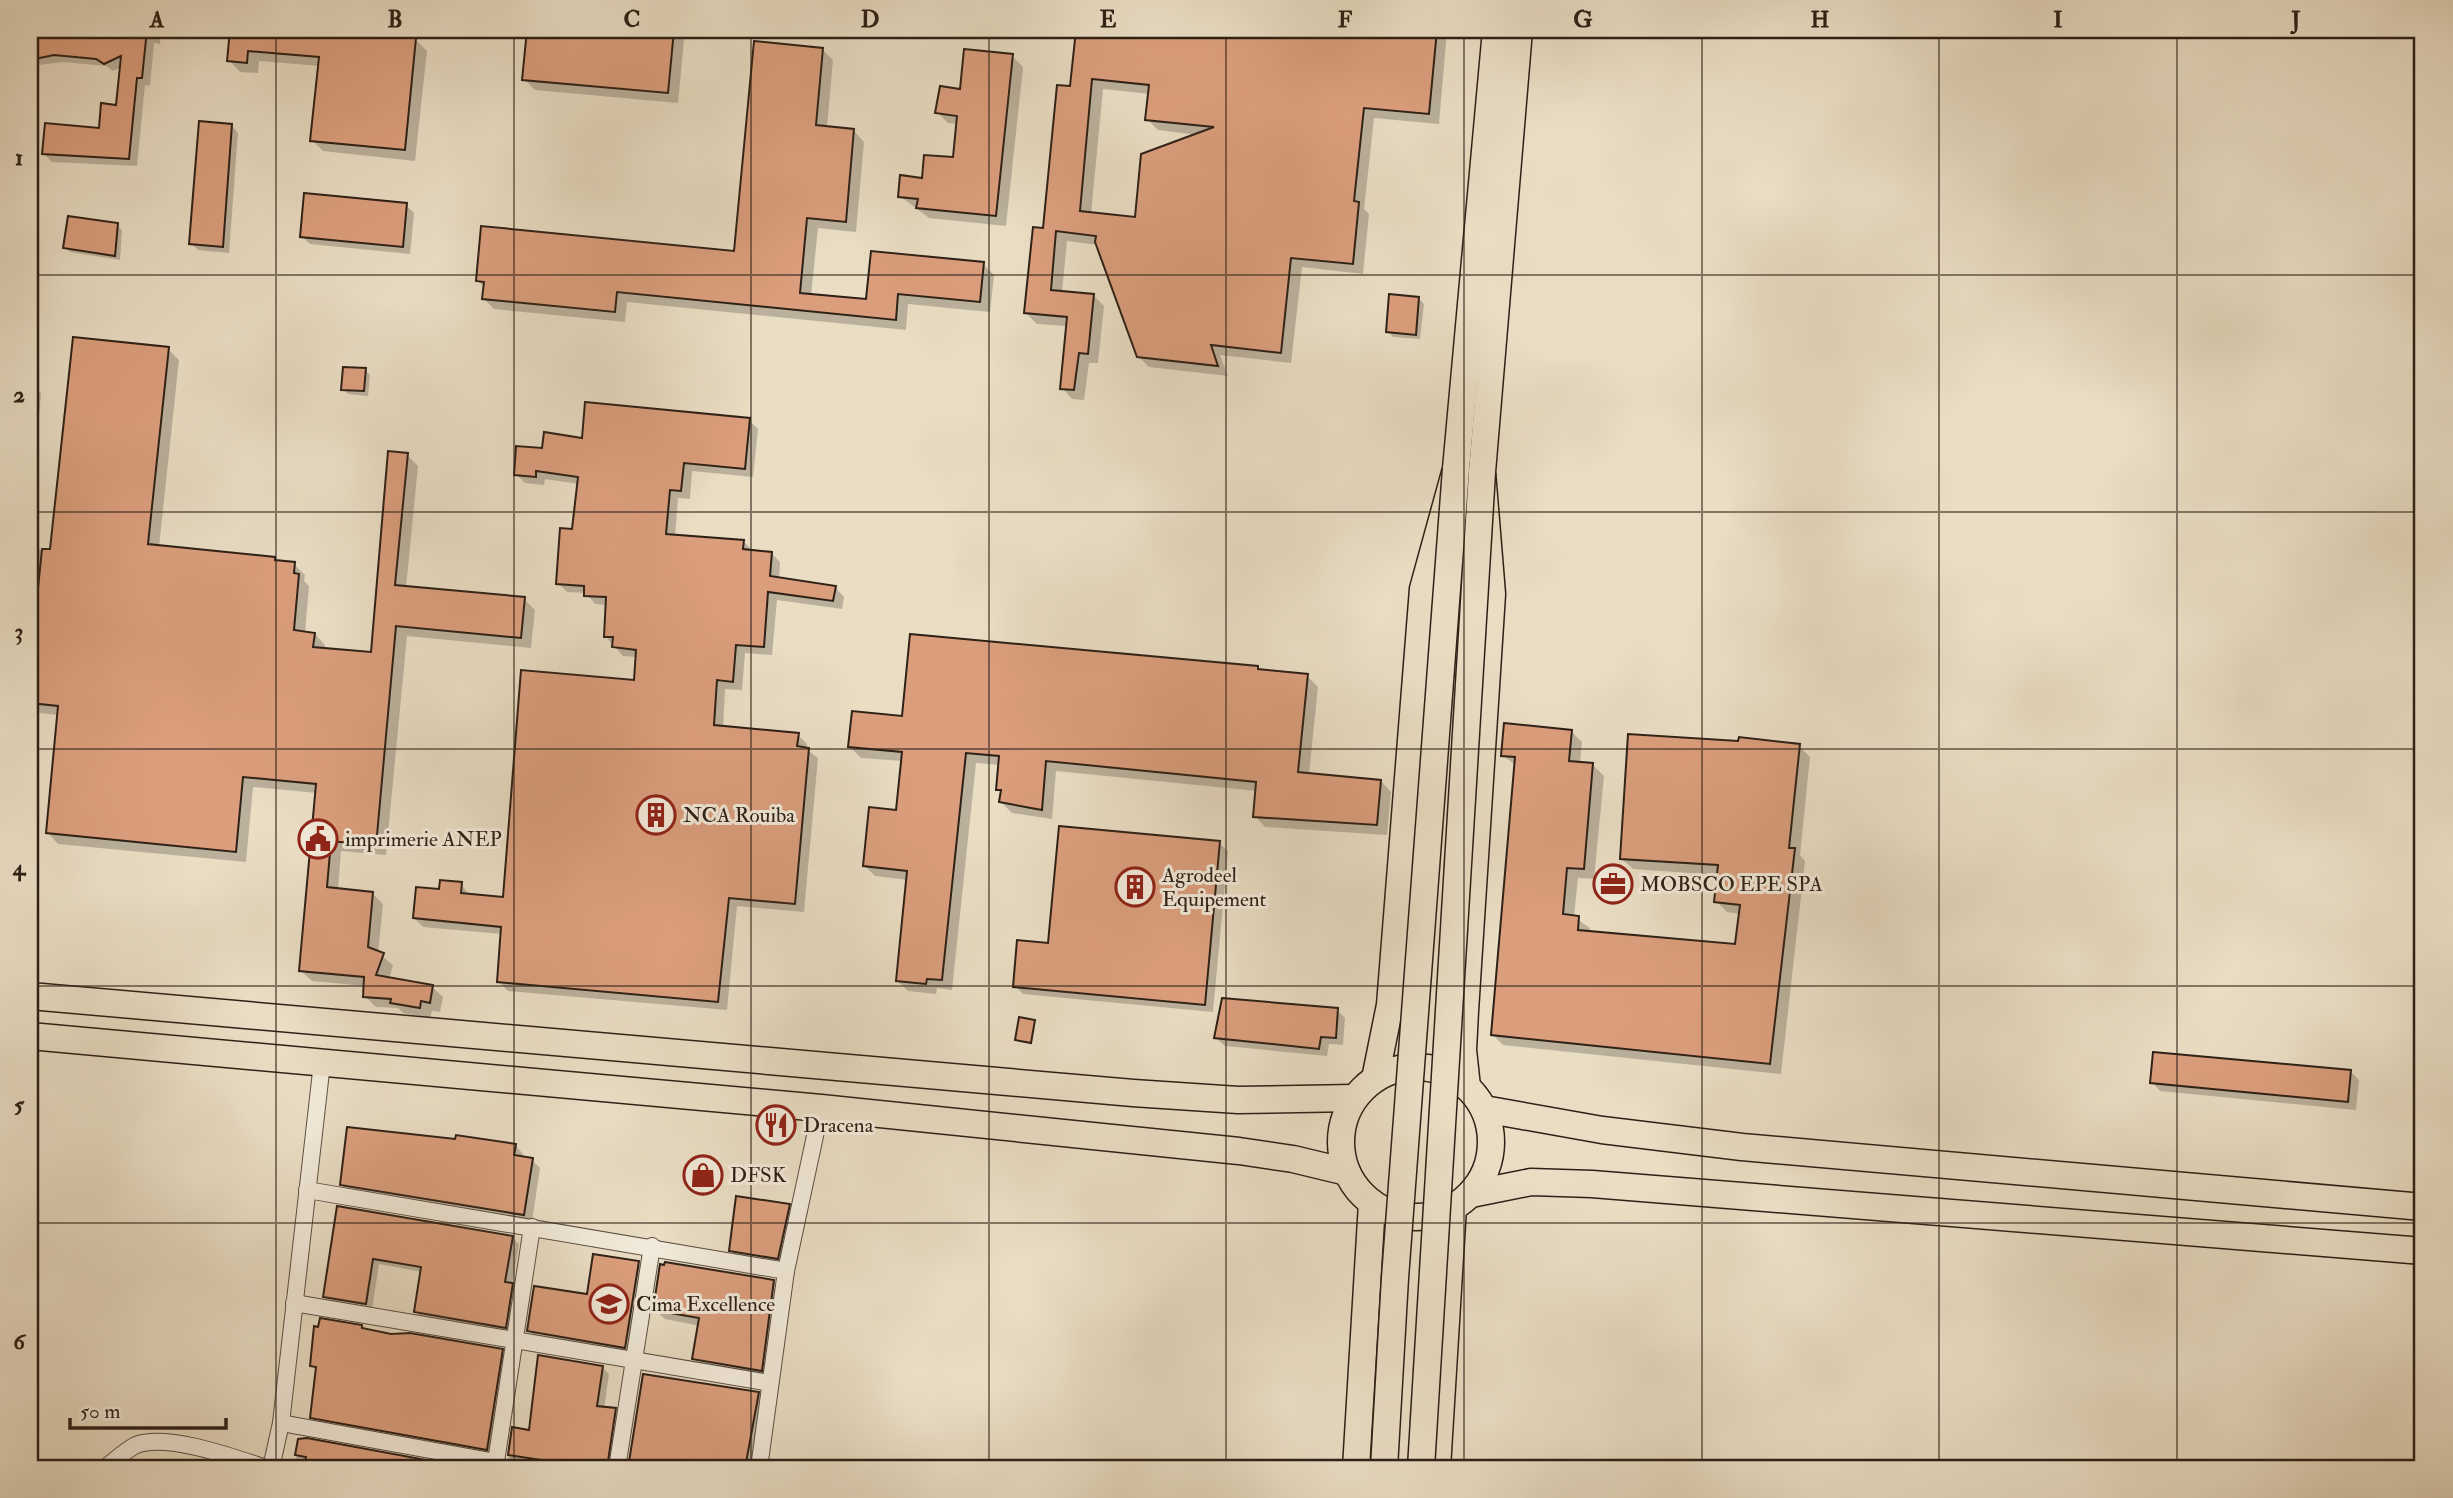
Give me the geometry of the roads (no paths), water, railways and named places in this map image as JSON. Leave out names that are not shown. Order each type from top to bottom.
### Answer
[{"type":"highway","points":[[1421,1468],[1469,470],[1496,30]]},
{"type":"highway","points":[[1384,1468],[1395,1278],[1469,470],[1519,30]]},
{"type":"highway","points":[[1375,1079],[1390,1005],[1423,589],[1469,470]]},
{"type":"highway","points":[[1467,1087],[1463,1049],[1492,594],[1469,470]]},
{"type":"highway","points":[[30,996],[1132,1093],[1238,1100],[1354,1098]]},
{"type":"highway","points":[[30,1036],[821,1108],[1239,1151],[1293,1159],[1347,1172]]},
{"type":"highway","points":[[1437,1468],[1462,1201],[1480,1182],[1490,1153],[1490,1130],[1484,1109],[1467,1087],[1441,1072],[1412,1067],[1392,1070],[1375,1079],[1354,1098],[1345,1115],[1341,1153],[1347,1172],[1357,1189],[1372,1203],[1391,1213],[1412,1217],[1433,1215],[1462,1201],[1531,1182],[1605,1185],[2423,1251]]},
{"type":"highway","points":[[1484,1109],[1602,1130],[1742,1147],[2423,1207]]},
{"type":"highway","points":[[1356,1468],[1372,1203]]},
{"type":"street","points":[[105,1468],[136,1446],[158,1442],[219,1461],[269,1468],[281,1423],[322,1063]]},
{"type":"street","points":[[759,1468],[786,1270],[821,1108]]},
{"type":"street","points":[[307,1190],[786,1270]]},
{"type":"street","points":[[281,1423],[495,1465],[532,1227]]},
{"type":"street","points":[[617,1468],[632,1359],[652,1246]]},
{"type":"street","points":[[294,1303],[770,1383]]},
{"type":"place","name":"NCA Rouiba","points":[[656,815]]},
{"type":"place","name":"imprimerie ANEP","points":[[318,839]]},
{"type":"place","name":"MOBSCO EPE SPA","points":[[1613,884]]},
{"type":"place","name":"Agrodeel Equipement","points":[[1135,887]]},
{"type":"place","name":"Dracena","points":[[776,1125]]},
{"type":"place","name":"DFSK","points":[[703,1175]]},
{"type":"place","name":"Cima Excellence","points":[[609,1304]]}]
